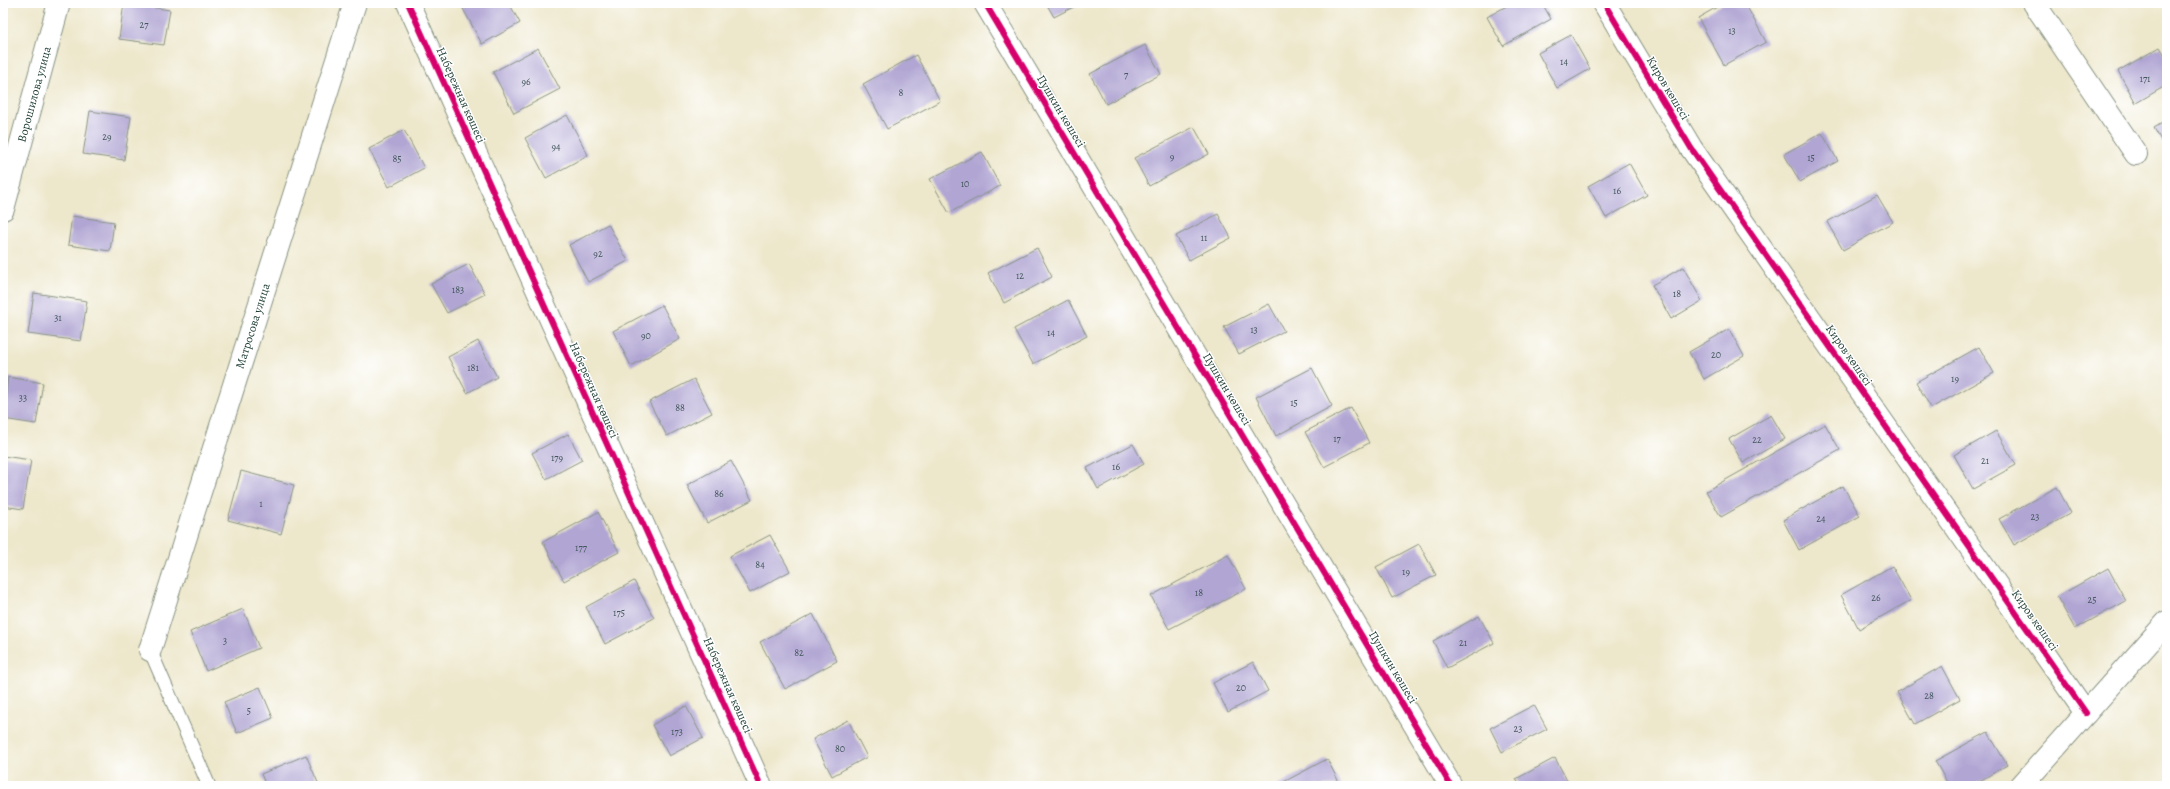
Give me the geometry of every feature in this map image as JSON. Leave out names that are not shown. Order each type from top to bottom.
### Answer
[{"type":"street","name":"Ворошилова улица","points":[[3,209],[59,3]]},
{"type":"street","name":"Матросова улица","points":[[150,650],[355,3]]},
{"type":"street","name":"Набережная көшесі","points":[[408,3],[761,786]]},
{"type":"street","name":"Пушкин көшесі","points":[[985,3],[1451,786]]},
{"type":"street","name":"Киров көшесі","points":[[1604,3],[1691,148],[2086,713]]},
{"type":"street","points":[[2034,3],[2136,154]]},
{"type":"street","points":[[2022,786],[2167,622]]},
{"type":"lane","points":[[150,650],[209,786]]},
{"type":"building","points":[[124,3],[170,10],[164,45],[119,39]]},
{"type":"building","points":[[460,3],[509,3],[520,23],[482,44]]},
{"type":"building","points":[[1046,3],[1081,3],[1054,17]]},
{"type":"building","points":[[1512,3],[1542,3],[1551,19],[1503,46],[1487,17]]},
{"type":"building","points":[[1724,3],[1745,3],[1766,42],[1724,65],[1698,18]]},
{"type":"building","points":[[1571,35],[1590,69],[1557,88],[1538,53]]},
{"type":"building","points":[[1145,45],[1161,74],[1106,104],[1090,74]]},
{"type":"building","points":[[2160,47],[2167,59],[2167,85],[2136,103],[2118,71]]},
{"type":"building","points":[[538,48],[560,89],[514,113],[493,72]]},
{"type":"building","points":[[916,55],[940,101],[887,129],[863,84]]},
{"type":"building","points":[[90,111],[131,117],[124,160],[83,154]]},
{"type":"building","points":[[567,115],[588,155],[546,178],[525,138]]},
{"type":"building","points":[[2167,120],[2167,151],[2154,128]]},
{"type":"building","points":[[1194,127],[1209,154],[1149,186],[1134,158]]},
{"type":"building","points":[[404,130],[424,168],[389,187],[369,149]]},
{"type":"building","points":[[1822,133],[1838,161],[1800,182],[1784,154]]},
{"type":"building","points":[[982,152],[1000,186],[949,213],[930,179]]},
{"type":"building","points":[[1629,163],[1647,195],[1606,218],[1588,186]]},
{"type":"building","points":[[1877,195],[1893,222],[1843,250],[1827,222]]},
{"type":"building","points":[[1218,214],[1231,238],[1189,260],[1176,236]]},
{"type":"building","points":[[72,216],[114,222],[110,251],[68,245]]},
{"type":"building","points":[[608,224],[628,261],[588,282],[569,245]]},
{"type":"building","points":[[1037,248],[1052,277],[1004,303],[988,273]]},
{"type":"building","points":[[469,264],[485,294],[447,313],[431,284]]},
{"type":"building","points":[[1683,267],[1702,301],[1671,319],[1652,285]]},
{"type":"building","points":[[34,293],[87,301],[81,341],[28,334]]},
{"type":"building","points":[[1068,300],[1087,336],[1033,364],[1014,329]]},
{"type":"building","points":[[1269,304],[1284,331],[1239,354],[1224,327]]},
{"type":"building","points":[[662,305],[680,339],[631,366],[613,331]]},
{"type":"building","points":[[1729,329],[1744,356],[1704,379],[1689,352]]},
{"type":"building","points":[[478,341],[497,377],[467,393],[448,357]]},
{"type":"building","points":[[1979,347],[1994,373],[1931,408],[1916,382]]},
{"type":"building","points":[[1312,368],[1332,406],[1276,436],[1256,397]]},
{"type":"building","points":[[8,377],[43,383],[36,424],[3,419]]},
{"type":"building","points":[[694,379],[712,413],[667,436],[649,402]]},
{"type":"building","points":[[1351,408],[1369,443],[1324,467],[1305,432]]},
{"type":"building","points":[[1771,415],[1785,439],[1743,463],[1729,439]]},
{"type":"building","points":[[1825,424],[1840,450],[1721,517],[1706,491]]},
{"type":"building","points":[[1996,431],[2016,465],[1973,489],[1954,455]]},
{"type":"building","points":[[568,434],[582,460],[546,479],[532,453]]},
{"type":"building","points":[[1133,444],[1144,464],[1098,489],[1087,468]]},
{"type":"building","points":[[3,456],[31,460],[23,509],[3,506]]},
{"type":"building","points":[[731,461],[752,500],[707,523],[687,485]]},
{"type":"building","points":[[241,471],[294,485],[281,534],[228,520]]},
{"type":"building","points":[[1843,486],[1860,516],[1799,550],[1783,520]]},
{"type":"building","points":[[2057,487],[2071,513],[2014,545],[1999,519]]},
{"type":"building","points":[[598,512],[619,552],[564,581],[543,542]]},
{"type":"building","points":[[770,535],[790,571],[750,593],[730,556]]},
{"type":"building","points":[[1419,544],[1436,575],[1392,598],[1376,567]]},
{"type":"building","points":[[1228,555],[1246,589],[1169,629],[1151,596]]},
{"type":"building","points":[[1892,566],[1911,600],[1859,629],[1841,595]]},
{"type":"building","points":[[2108,568],[2126,601],[2075,629],[2057,597]]},
{"type":"building","points":[[634,581],[654,618],[605,644],[586,607]]},
{"type":"building","points":[[243,609],[259,648],[206,671],[190,632]]},
{"type":"building","points":[[813,614],[837,661],[785,689],[760,642]]},
{"type":"building","points":[[1479,616],[1494,643],[1447,668],[1433,641]]},
{"type":"building","points":[[1253,662],[1268,691],[1228,712],[1213,683]]},
{"type":"building","points":[[1942,666],[1960,699],[1915,724],[1897,692]]},
{"type":"building","points":[[260,687],[273,718],[237,733],[224,702]]},
{"type":"building","points":[[1534,705],[1547,729],[1502,752],[1490,728]]},
{"type":"building","points":[[686,706],[703,738],[669,756],[652,725]]},
{"type":"building","points":[[848,720],[867,757],[832,776],[813,739]]},
{"type":"building","points":[[1988,732],[2007,765],[1971,786],[1949,786],[1935,761]]},
{"type":"building","points":[[306,755],[319,785],[266,786],[261,774]]},
{"type":"building","points":[[1555,758],[1570,786],[1520,786],[1516,779]]},
{"type":"building","points":[[1327,759],[1341,786],[1276,786]]},
{"type":"cycle path","points":[[408,3],[761,786]]},
{"type":"cycle path","points":[[985,3],[1451,786]]},
{"type":"cycle path","points":[[1604,3],[1691,148],[2086,713]]}]
